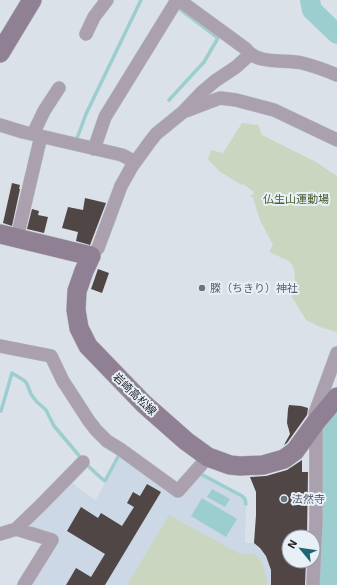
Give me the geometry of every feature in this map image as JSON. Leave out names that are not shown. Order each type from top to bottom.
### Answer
[{"type":"main road","points":[[0,53],[32,0]]},
{"type":"main road","points":[[9,236],[91,256]]},
{"type":"main road","name":"岩崎高松線","points":[[91,256],[77,291],[76,310],[80,328],[88,346],[144,404],[208,458],[219,462],[240,466],[263,465],[284,459],[295,451],[316,422],[337,397]]},
{"type":"street","points":[[86,34],[94,17],[107,0]]},
{"type":"street","points":[[94,149],[105,117],[178,0],[246,49],[251,55],[272,61],[300,62],[337,74]]},
{"type":"street","points":[[91,256],[98,248],[121,186],[131,168],[149,142],[156,134],[183,112],[202,92],[236,67],[247,57],[249,53]]},
{"type":"street","points":[[9,236],[44,111],[59,88]]},
{"type":"street","points":[[183,112],[220,98],[236,100],[274,110],[337,140]]},
{"type":"street","points":[[0,125],[122,155],[135,162]]},
{"type":"street","points":[[0,346],[51,356],[63,381],[96,430],[107,441],[178,491],[208,458]]},
{"type":"street","points":[[312,585],[316,521],[315,413],[337,354]]},
{"type":"street","points":[[0,534],[16,529],[83,462]]},
{"type":"street","points":[[16,529],[52,540],[24,585]]},
{"type":"shaded area","points":[[337,402],[337,585],[317,585],[317,569],[321,569],[321,529],[319,529],[322,419]]},
{"type":"shaded area","points":[[120,455],[178,497],[200,473],[244,499],[246,504],[245,543],[254,543],[266,556],[271,570],[271,585],[28,585],[53,544],[30,528],[31,520],[70,481],[83,492],[96,500]]},
{"type":"shaded area","points":[[212,489],[230,499],[225,507],[207,497]]},
{"type":"shaded area","points":[[202,498],[237,519],[226,537],[191,516]]},
{"type":"green space","name":"仏生山運動場","points":[[242,123],[258,124],[262,135],[316,162],[337,176],[337,332],[320,327],[306,320],[292,297],[295,275],[293,266],[289,261],[269,252],[273,245],[260,220],[253,198],[250,195],[253,195],[254,192],[243,184],[241,185],[219,171],[208,159],[211,150],[223,153]]},
{"type":"green space","points":[[169,515],[240,554],[253,553],[261,560],[267,579],[267,585],[127,585]]},
{"type":"building","points":[[12,183],[20,185],[20,189],[12,226],[3,223]]},
{"type":"building","points":[[85,198],[106,203],[90,245],[76,241],[78,232],[62,228],[68,207],[83,210]]},
{"type":"building","points":[[32,209],[39,211],[38,215],[48,217],[44,233],[27,229]]},
{"type":"building","points":[[98,269],[109,273],[102,293],[91,289]]},
{"type":"building","points":[[289,405],[308,408],[307,415],[284,445],[290,434],[287,423]]},
{"type":"building","name":"法然寺","points":[[302,460],[302,472],[308,472],[307,529],[281,529],[281,569],[306,569],[305,585],[271,585],[271,570],[266,556],[254,543],[256,492],[250,477],[266,476],[287,470]]},
{"type":"building","points":[[147,484],[161,492],[105,585],[66,585],[76,568],[91,577],[105,554],[67,531],[81,507],[98,518],[101,513],[122,526],[134,507],[127,503],[133,492],[140,496]]},
{"type":"waterway","points":[[76,141],[86,114],[141,0]]},
{"type":"waterway","points":[[310,0],[312,10],[337,34]]},
{"type":"waterway","points":[[169,100],[204,62],[218,38],[177,7]]},
{"type":"waterway","points":[[0,411],[12,373],[25,381],[31,394],[46,410],[54,426],[85,463],[105,481],[120,453],[121,454]]},
{"type":"waterway","points":[[199,473],[242,496],[245,499],[246,504]]},
{"type":"place","name":"榺（ちきり）神社","points":[[202,288]]},
{"type":"place","name":"法然寺","points":[[284,499]]}]
